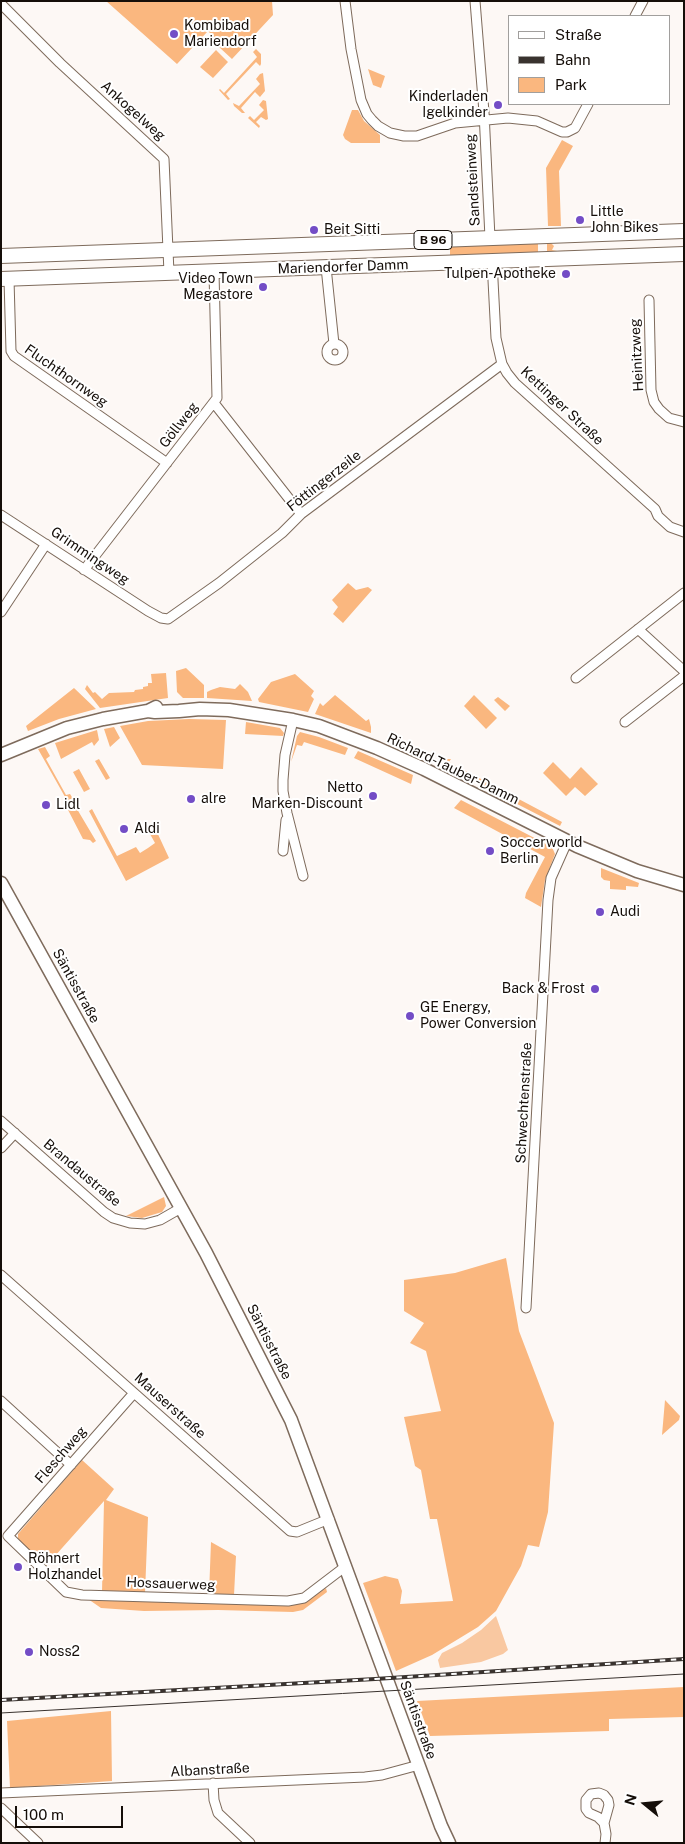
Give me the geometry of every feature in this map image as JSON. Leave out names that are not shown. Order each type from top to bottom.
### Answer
[{"type":"main road","name":"Mariendorfer Damm","points":[[1,256],[684,231]]},
{"type":"main road","name":"Mariendorfer Damm","points":[[5,279],[684,254]]},
{"type":"street","points":[[345,1],[351,50],[361,100],[367,114],[378,126],[397,135],[417,136],[455,123],[508,118],[532,120],[567,132],[574,128],[587,105]]},
{"type":"street","name":"Sandsteinweg","points":[[475,1],[490,238]]},
{"type":"street","points":[[636,15],[643,1]]},
{"type":"street","name":"Ankogelweg","points":[[1,4],[60,63],[164,159],[169,273]]},
{"type":"street","name":"Kettinger Straße","points":[[492,261],[496,338],[502,364],[515,383],[655,509],[658,516],[670,527],[684,532]]},
{"type":"street","points":[[326,268],[334,344]]},
{"type":"street","name":"Göllweg","points":[[84,570],[214,402],[218,393],[214,272]]},
{"type":"street","name":"Fluchthornweg","points":[[5,279],[11,350],[14,356],[166,463]]},
{"type":"street","name":"Heinitzweg","points":[[648,300],[651,390],[654,402],[669,418],[684,422]]},
{"type":"street","name":"Föttingerzeile","points":[[164,619],[174,616],[219,583],[282,533],[301,514],[502,364]]},
{"type":"street","points":[[214,402],[301,514]]},
{"type":"street","name":"Grimmingweg","points":[[1,515],[148,611],[164,619]]},
{"type":"street","points":[[1,612],[46,544]]},
{"type":"street","points":[[576,678],[684,593]]},
{"type":"street","points":[[638,629],[684,671]]},
{"type":"street","points":[[625,722],[684,676]]},
{"type":"street","name":"Richard-Tauber-Damm","points":[[1,755],[67,728],[103,718],[148,711],[155,707],[192,706],[200,709],[241,711],[293,720],[340,733],[401,759],[567,842],[636,871],[684,885]]},
{"type":"street","points":[[283,851],[286,813],[283,780],[285,755],[293,720]]},
{"type":"street","points":[[286,813],[303,876]]},
{"type":"street","name":"Schwechtenstraße","points":[[526,1308],[548,900],[551,878],[567,842]]},
{"type":"street","name":"Säntisstraße","points":[[1,883],[181,1208],[291,1420],[449,1843]]},
{"type":"street","name":"Brandaustraße","points":[[1,1121],[113,1218],[130,1223],[145,1224],[160,1220],[181,1208]]},
{"type":"street","points":[[1,1148],[15,1133]]},
{"type":"street","name":"Mauserstraße","points":[[1,1275],[290,1531],[297,1532],[329,1519]]},
{"type":"street","name":"Fleschweg","points":[[8,1536],[134,1393]]},
{"type":"street","points":[[1,1402],[71,1465]]},
{"type":"street","name":"Hossauerweg","points":[[8,1536],[66,1592],[82,1596],[288,1601],[304,1598],[346,1566]]},
{"type":"street","name":"Albanstraße","points":[[1,1793],[376,1776],[419,1765]]},
{"type":"street","points":[[213,1783],[214,1800],[218,1813],[250,1843]]},
{"type":"street","points":[[1,1808],[38,1843]]},
{"type":"street","points":[[604,1823],[606,1843]]},
{"type":"green space","name":"Kombibad Mariendorf","points":[[106,1],[272,1],[273,15],[232,59],[219,47],[221,44],[208,31],[177,64]]},
{"type":"green space","points":[[256,49],[261,54],[260,66],[256,62],[226,94],[230,99],[228,100],[219,90],[224,93],[257,57],[253,52]]},
{"type":"green space","points":[[216,50],[228,62],[213,78],[200,67]]},
{"type":"green space","points":[[368,69],[385,76],[381,88],[373,85]]},
{"type":"green space","points":[[263,73],[265,91],[260,97],[255,92],[241,108],[245,113],[242,113],[233,103],[239,106],[260,84],[256,79]]},
{"type":"green space","points":[[263,100],[266,101],[268,119],[266,120],[261,117],[256,122],[260,126],[259,128],[248,118],[250,116],[254,120],[264,110],[259,105]]},
{"type":"green space","points":[[352,110],[358,110],[364,121],[380,135],[380,143],[351,143],[345,139],[343,135]]},
{"type":"green space","points":[[562,140],[573,146],[559,171],[561,226],[548,226],[546,168]]},
{"type":"green space","points":[[684,235],[684,238],[551,243],[554,246],[552,250],[557,251],[684,247],[684,250],[547,253],[547,242]]},
{"type":"green space","points":[[538,243],[538,254],[450,257],[450,244]]},
{"type":"green space","points":[[348,583],[356,590],[368,587],[372,590],[343,623],[333,614],[338,607],[332,600]]},
{"type":"green space","points":[[186,668],[204,685],[204,698],[183,698],[177,692],[176,671]]},
{"type":"green space","points":[[166,673],[168,698],[100,708],[85,689],[87,685],[93,693],[95,692],[102,699],[109,693],[134,692],[135,690],[143,689],[143,687],[148,686],[148,683],[152,683],[151,674]]},
{"type":"green space","points":[[295,674],[314,691],[311,696],[314,699],[308,712],[259,702],[258,699],[271,682]]},
{"type":"green space","points":[[240,684],[248,692],[252,701],[207,698],[207,692],[211,690],[220,687],[235,689]]},
{"type":"green space","points":[[74,688],[96,709],[59,719],[28,731],[26,726]]},
{"type":"green space","points":[[335,695],[366,721],[369,719],[371,733],[315,714],[320,703],[323,706]]},
{"type":"green space","points":[[474,695],[497,718],[486,729],[464,706]]},
{"type":"green space","points":[[498,697],[510,706],[505,711],[494,700]]},
{"type":"green space","points":[[226,720],[223,769],[142,765],[120,726],[148,721]]},
{"type":"green space","points":[[246,722],[280,728],[284,733],[283,736],[245,734]]},
{"type":"green space","points":[[114,727],[120,738],[110,747],[104,729]]},
{"type":"green space","points":[[97,730],[99,740],[94,746],[92,742],[61,759],[55,743]]},
{"type":"green space","points":[[300,732],[348,748],[345,755],[304,742],[302,746],[297,745],[291,762],[297,736]]},
{"type":"green space","points":[[45,747],[50,756],[46,759],[66,795],[70,794],[75,802],[74,804],[96,841],[93,843],[90,840],[83,839],[66,806],[69,804],[38,749]]},
{"type":"green space","points":[[358,751],[413,775],[411,784],[354,758]]},
{"type":"green space","points":[[99,759],[110,778],[106,780],[95,761]]},
{"type":"green space","points":[[446,759],[451,759],[449,762],[562,822],[560,826],[441,765]]},
{"type":"green space","points":[[553,762],[570,779],[581,767],[598,784],[585,796],[575,787],[566,796],[543,773]]},
{"type":"green space","points":[[79,769],[90,789],[84,792],[73,772]]},
{"type":"green space","points":[[461,800],[552,847],[555,854],[545,880],[541,907],[525,898],[545,857],[454,808]]},
{"type":"green space","points":[[92,809],[117,856],[136,847],[140,853],[148,848],[155,843],[150,834],[156,830],[169,858],[126,881],[89,811]]},
{"type":"green space","points":[[601,868],[639,883],[638,887],[626,886],[626,890],[610,889],[610,881],[604,880],[601,877]]},
{"type":"green space","points":[[164,1197],[166,1206],[162,1212],[142,1218],[126,1216]]},
{"type":"green space","points":[[506,1258],[519,1331],[554,1423],[548,1512],[539,1547],[528,1545],[521,1566],[496,1611],[478,1627],[432,1655],[396,1671],[363,1583],[385,1576],[398,1579],[402,1591],[400,1604],[453,1601],[437,1519],[430,1519],[421,1470],[415,1466],[404,1417],[441,1411],[426,1351],[410,1343],[424,1323],[404,1311],[404,1280],[455,1273]]},
{"type":"green space","points":[[665,1400],[680,1416],[679,1420],[662,1435]]},
{"type":"green space","points":[[82,1460],[114,1489],[106,1500],[148,1517],[145,1593],[102,1592],[104,1501],[46,1566],[18,1540],[18,1534]]},
{"type":"green space","points":[[211,1542],[236,1556],[234,1595],[209,1594]]},
{"type":"green space","points":[[326,1588],[327,1592],[303,1610],[293,1612],[144,1611],[101,1608],[88,1599],[312,1597]]},
{"type":"green space","points":[[684,1687],[684,1717],[609,1719],[609,1731],[430,1736],[417,1701]]},
{"type":"green space","points":[[111,1711],[112,1781],[10,1788],[7,1721]]},
{"type":"shaded area","points":[[496,1616],[508,1650],[503,1654],[481,1662],[440,1668],[438,1660],[442,1653],[462,1643],[481,1630]]},
{"type":"tram line","points":[[1,1713],[684,1674]]},
{"type":"railway","points":[[1,1700],[684,1659]]},
{"type":"place","name":"Kombibad Mariendorf","points":[[174,34]]},
{"type":"place","name":"Kinderladen Igelkinder","points":[[498,105]]},
{"type":"place","name":"Little John Bikes","points":[[580,220]]},
{"type":"place","name":"Beit Sitti","points":[[314,230]]},
{"type":"place","name":"Tulpen-Apotheke","points":[[566,274]]},
{"type":"place","name":"Video Town Megastore","points":[[263,287]]},
{"type":"place","name":"Netto Marken-Discount","points":[[373,796]]},
{"type":"place","name":"alre","points":[[191,799]]},
{"type":"place","name":"Lidl","points":[[46,805]]},
{"type":"place","name":"Aldi","points":[[124,829]]},
{"type":"place","name":"Soccerworld Berlin","points":[[490,851]]},
{"type":"place","name":"Audi","points":[[600,912]]},
{"type":"place","name":"Back & Frost","points":[[595,989]]},
{"type":"place","name":"GE Energy, Power Conversion","points":[[410,1016]]},
{"type":"place","name":"Röhnert Holzhandel","points":[[18,1567]]},
{"type":"place","name":"Noss2","points":[[29,1652]]}]
